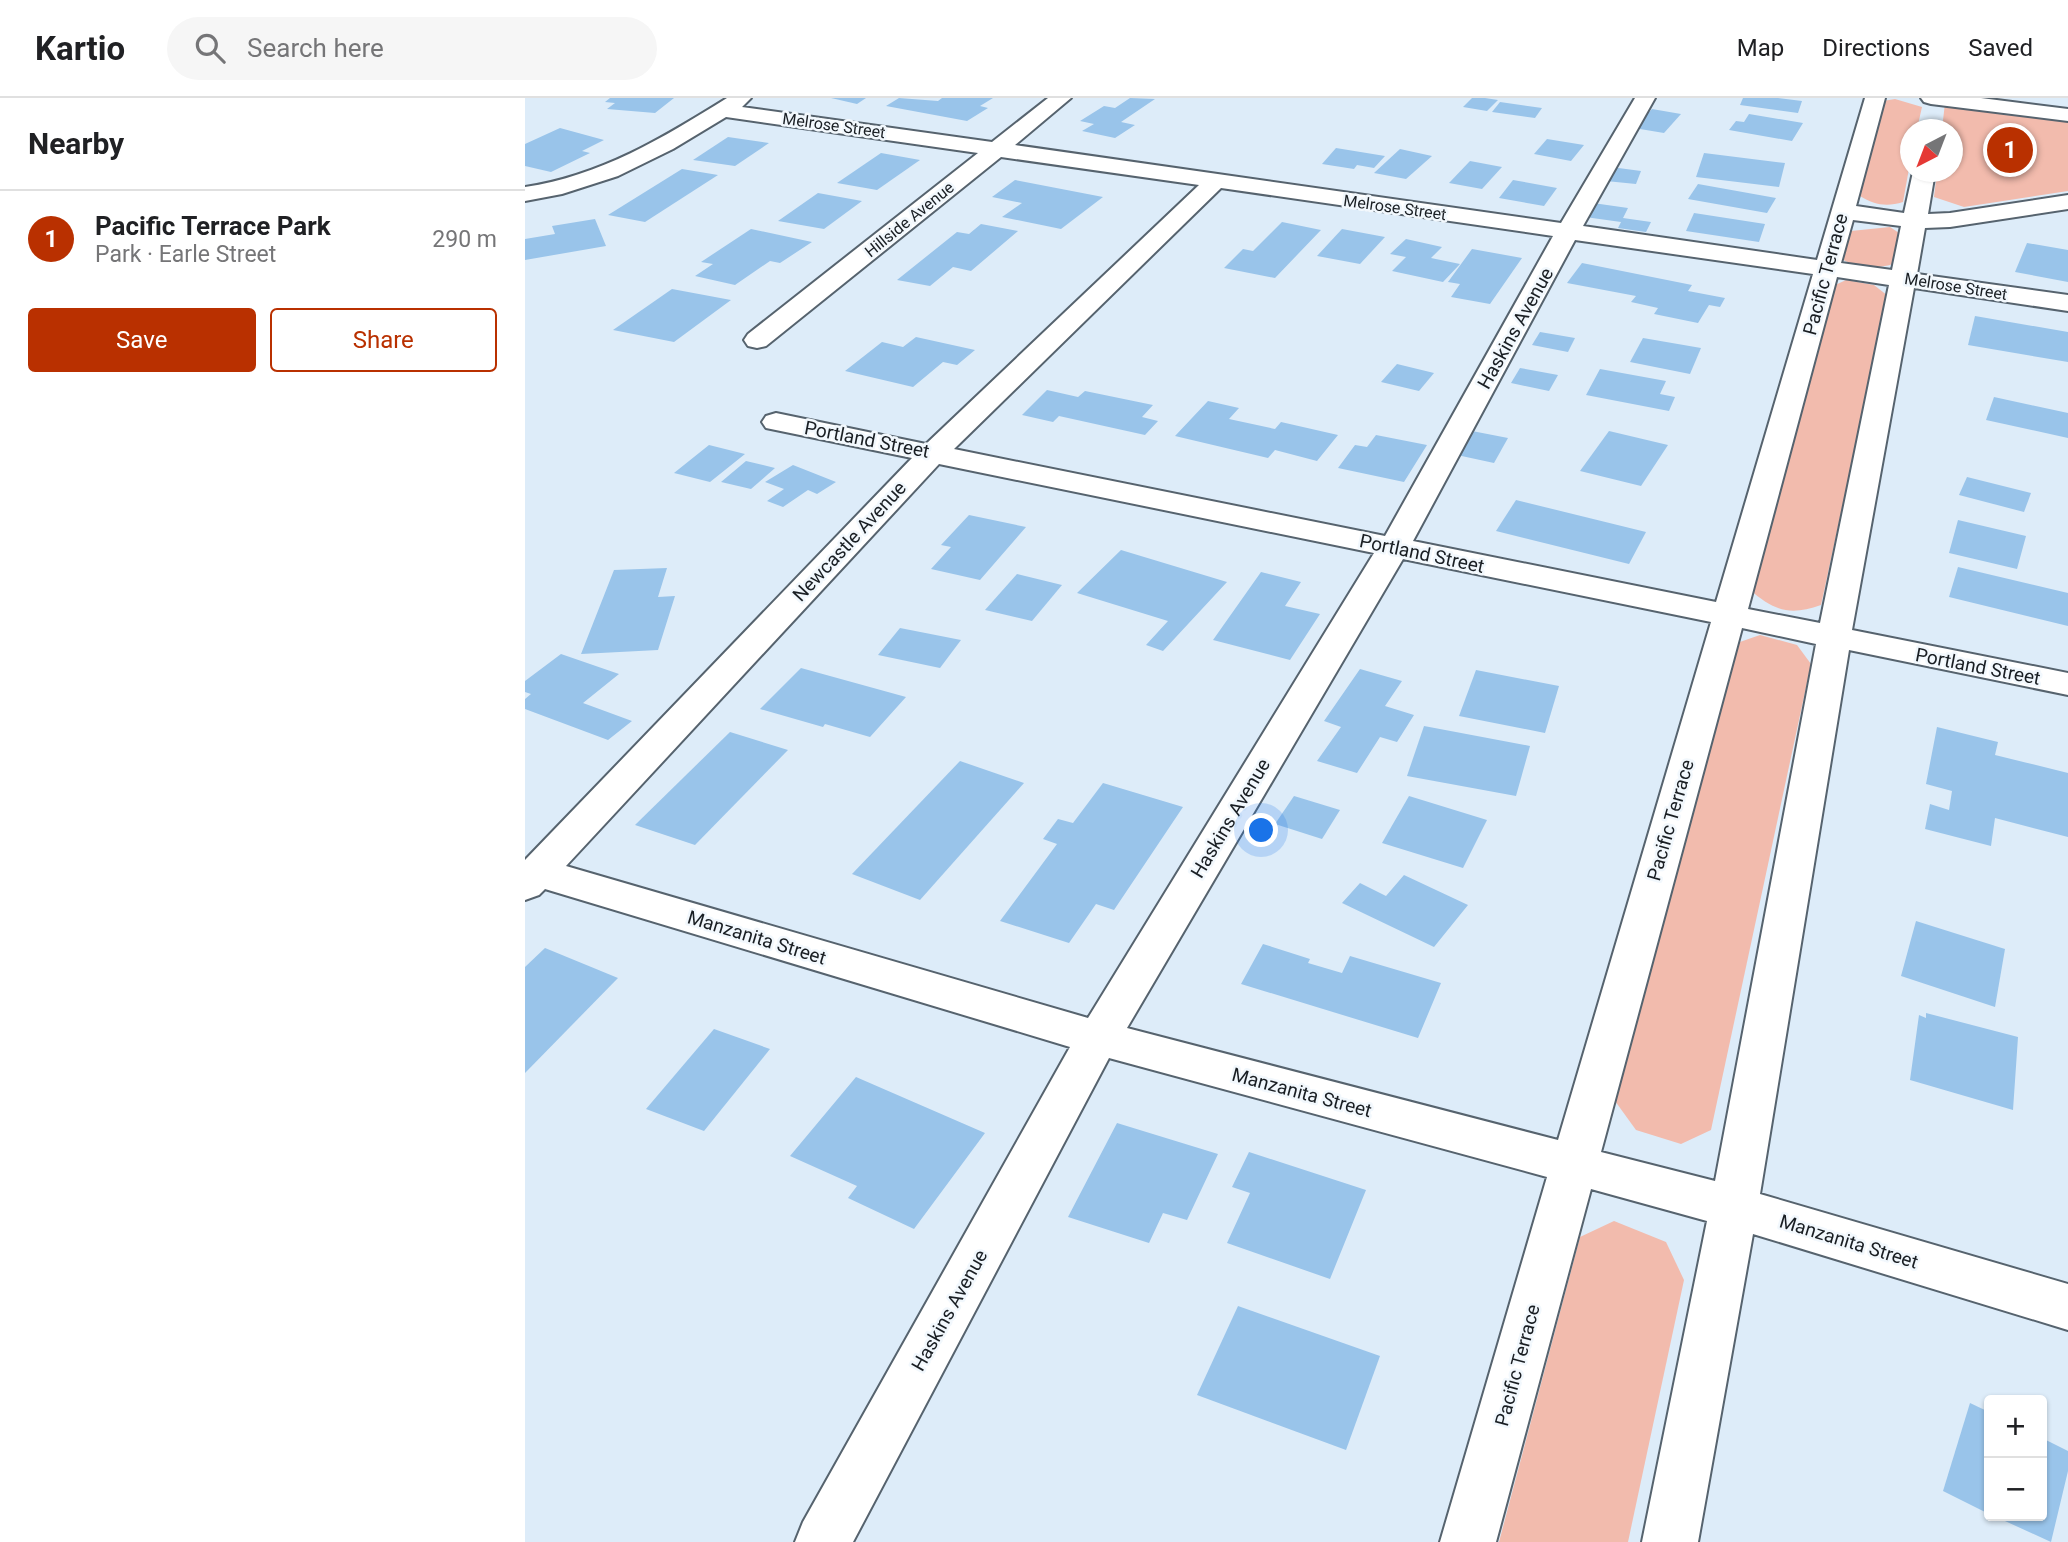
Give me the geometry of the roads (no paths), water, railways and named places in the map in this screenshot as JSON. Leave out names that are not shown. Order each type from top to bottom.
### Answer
[{"type":"street","name":"Hillside Avenue","points":[[757,340],[1061,98]]},
{"type":"street","name":"Haskins Avenue","points":[[823,1542],[1098,1038],[1394,547],[1567,233],[1645,98]]},
{"type":"street","name":"Pacific Terrace","points":[[1468,1542],[1875,98]]},
{"type":"street","points":[[1931,98],[1937,105],[2068,115]]},
{"type":"street","name":"Melrose Street","points":[[732,104],[998,149],[2068,303]]},
{"type":"street","points":[[525,194],[549,192],[626,164],[732,104]]},
{"type":"street","name":"Newcastle Avenue","points":[[531,878],[933,452],[1216,181]]},
{"type":"street","points":[[1670,1542],[1734,1208],[1901,278],[1922,182]]},
{"type":"street","points":[[1842,211],[1913,222],[2068,202]]},
{"type":"street","name":"Portland Street","points":[[776,422],[2068,684]]},
{"type":"street","name":"Manzanita Street","points":[[531,878],[1098,1038],[1734,1208],[2068,1307]]},
{"type":"place","name":"Pacific Terrace Park","points":[[2010,150]]}]
